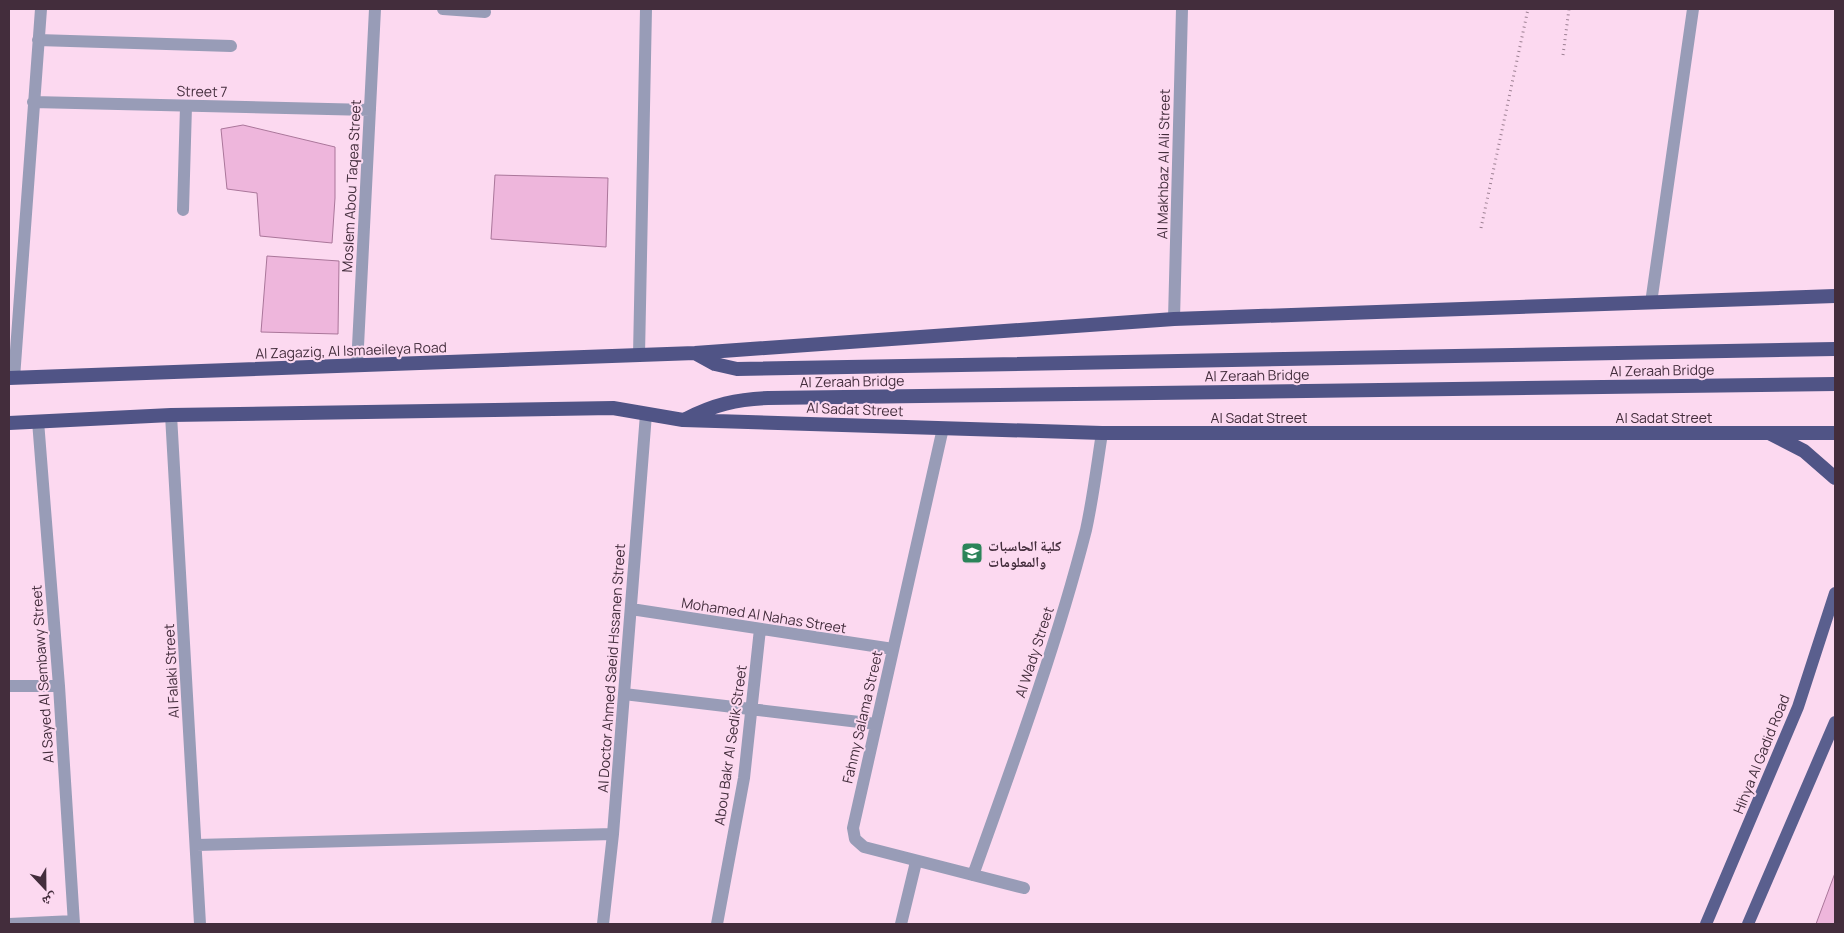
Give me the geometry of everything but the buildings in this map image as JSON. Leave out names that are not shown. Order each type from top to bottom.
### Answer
[{"type":"highway","points":[[695,353],[1174,320],[1835,296]]},
{"type":"highway","name":"Al Zeraah Bridge","points":[[695,353],[715,364],[737,369],[1835,349]]},
{"type":"highway","name":"Al Zagazig, Al Ismaeileya Road","points":[[11,378],[695,353]]},
{"type":"highway","name":"Al Zeraah Bridge","points":[[683,420],[709,407],[738,399],[768,398],[1835,384]]},
{"type":"highway","points":[[9,423],[171,416],[613,408],[683,420]]},
{"type":"highway","name":"Al Sadat Street","points":[[683,420],[1102,433],[1835,433]]},
{"type":"highway","points":[[1768,433],[1804,452],[1835,478]]},
{"type":"main road","name":"Hihya Al Gadid Road","points":[[1706,924],[1798,707],[1835,593]]},
{"type":"main road","points":[[1748,924],[1835,722]]},
{"type":"street","points":[[11,378],[41,9]]},
{"type":"street","name":"Moslem Abou Taqea Street","points":[[357,366],[375,9]]},
{"type":"street","points":[[443,9],[485,12]]},
{"type":"street","points":[[639,354],[646,9]]},
{"type":"street","name":"Al Makhbaz Al Ali Street","points":[[1174,320],[1182,9]]},
{"type":"street","points":[[1651,303],[1693,9]]},
{"type":"street","points":[[38,40],[231,46]]},
{"type":"street","name":"Street 7","points":[[33,102],[370,110]]},
{"type":"street","points":[[183,210],[186,106]]},
{"type":"street","name":"Al Doctor Ahmed Saeid Hssanen Street","points":[[603,924],[613,834],[646,414]]},
{"type":"street","name":"Al Falaki Street","points":[[171,416],[200,924]]},
{"type":"street","name":"Al Sayed Al Sembawy Street","points":[[38,421],[59,686],[74,922]]},
{"type":"street","name":"Fahmy Salama Street","points":[[944,428],[876,724],[853,834],[864,847],[916,862],[1024,888]]},
{"type":"street","name":"Al Wady Street","points":[[973,875],[1024,735],[1061,620],[1086,528],[1102,433]]},
{"type":"street","name":"Mohamed Al Nahas Street","points":[[631,609],[893,650]]},
{"type":"street","name":"Abou Bakr Al Sedik Street","points":[[717,924],[744,778],[760,629]]},
{"type":"street","points":[[9,686],[59,686]]},
{"type":"street","points":[[624,694],[876,724]]},
{"type":"street","points":[[196,845],[613,834]]},
{"type":"street","points":[[901,924],[916,862]]},
{"type":"street","points":[[9,924],[74,922]]},
{"type":"path","points":[[1481,228],[1528,9]]},
{"type":"path","points":[[1563,55],[1569,9]]},
{"type":"place","name":"كلية الحاسبات والمعلومات","points":[[972,553]]}]
